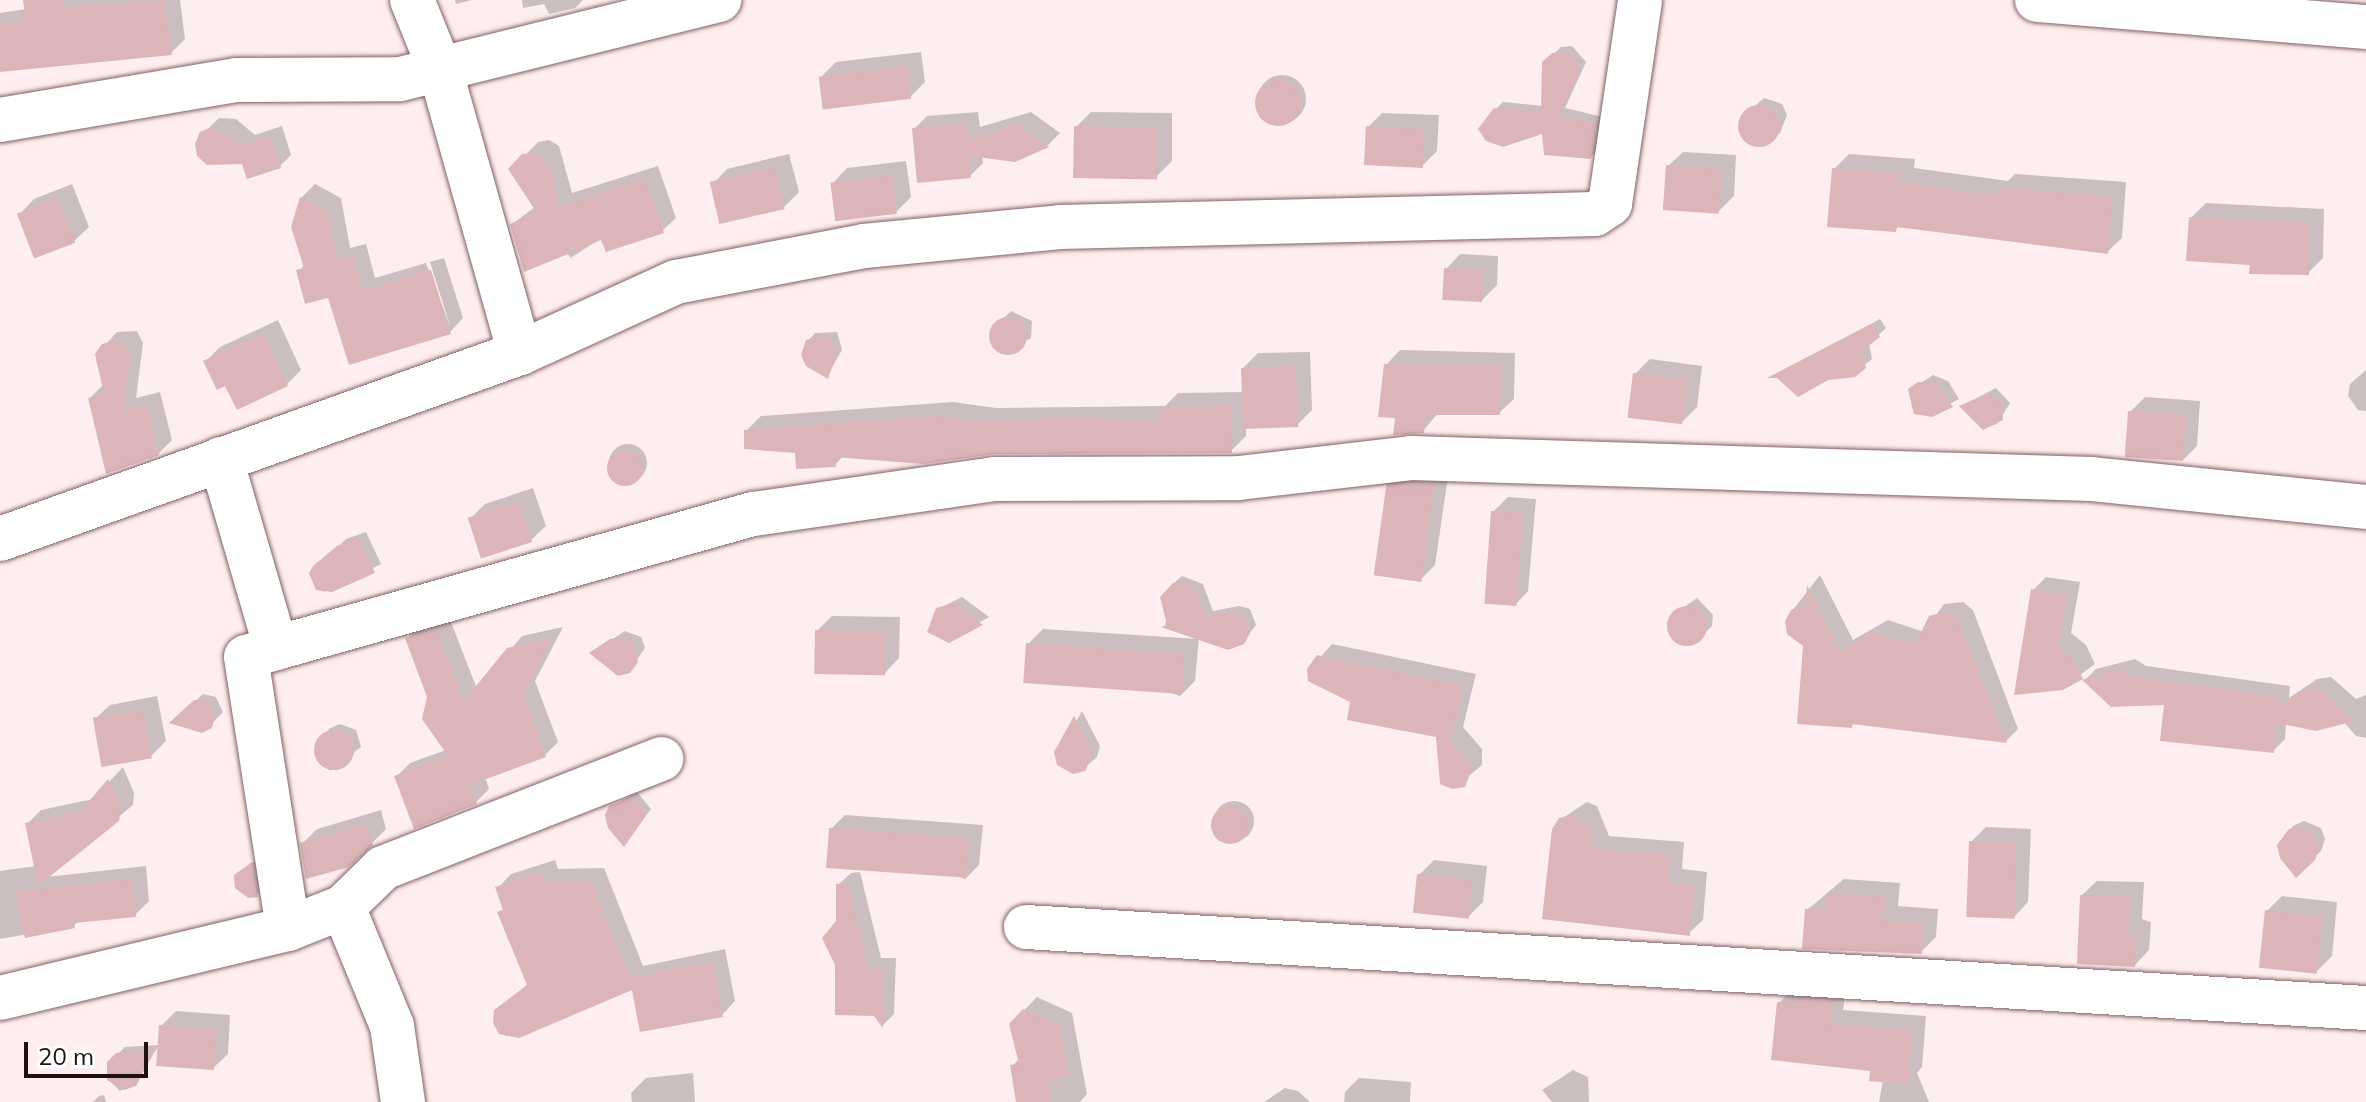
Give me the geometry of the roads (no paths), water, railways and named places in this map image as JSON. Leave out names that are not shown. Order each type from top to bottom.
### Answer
[{"type":"street","points":[[412,0],[440,69],[520,353]]},
{"type":"street","points":[[0,120],[236,80],[400,79],[719,0]]},
{"type":"street","points":[[0,539],[185,476],[221,459],[520,353],[676,282],[864,246],[1060,227],[1595,214],[1610,204],[1640,0]]},
{"type":"street","points":[[2037,0],[2366,27]]},
{"type":"street","points":[[288,929],[246,657],[754,514],[994,479],[1239,478],[1411,458],[2092,479],[2366,507]]},
{"type":"street","points":[[221,459],[276,648]]},
{"type":"street","points":[[0,998],[288,929],[343,907],[383,868],[661,759]]},
{"type":"street","points":[[343,907],[370,963],[392,1026],[403,1102]]},
{"type":"street","points":[[1026,927],[2366,1008]]}]
